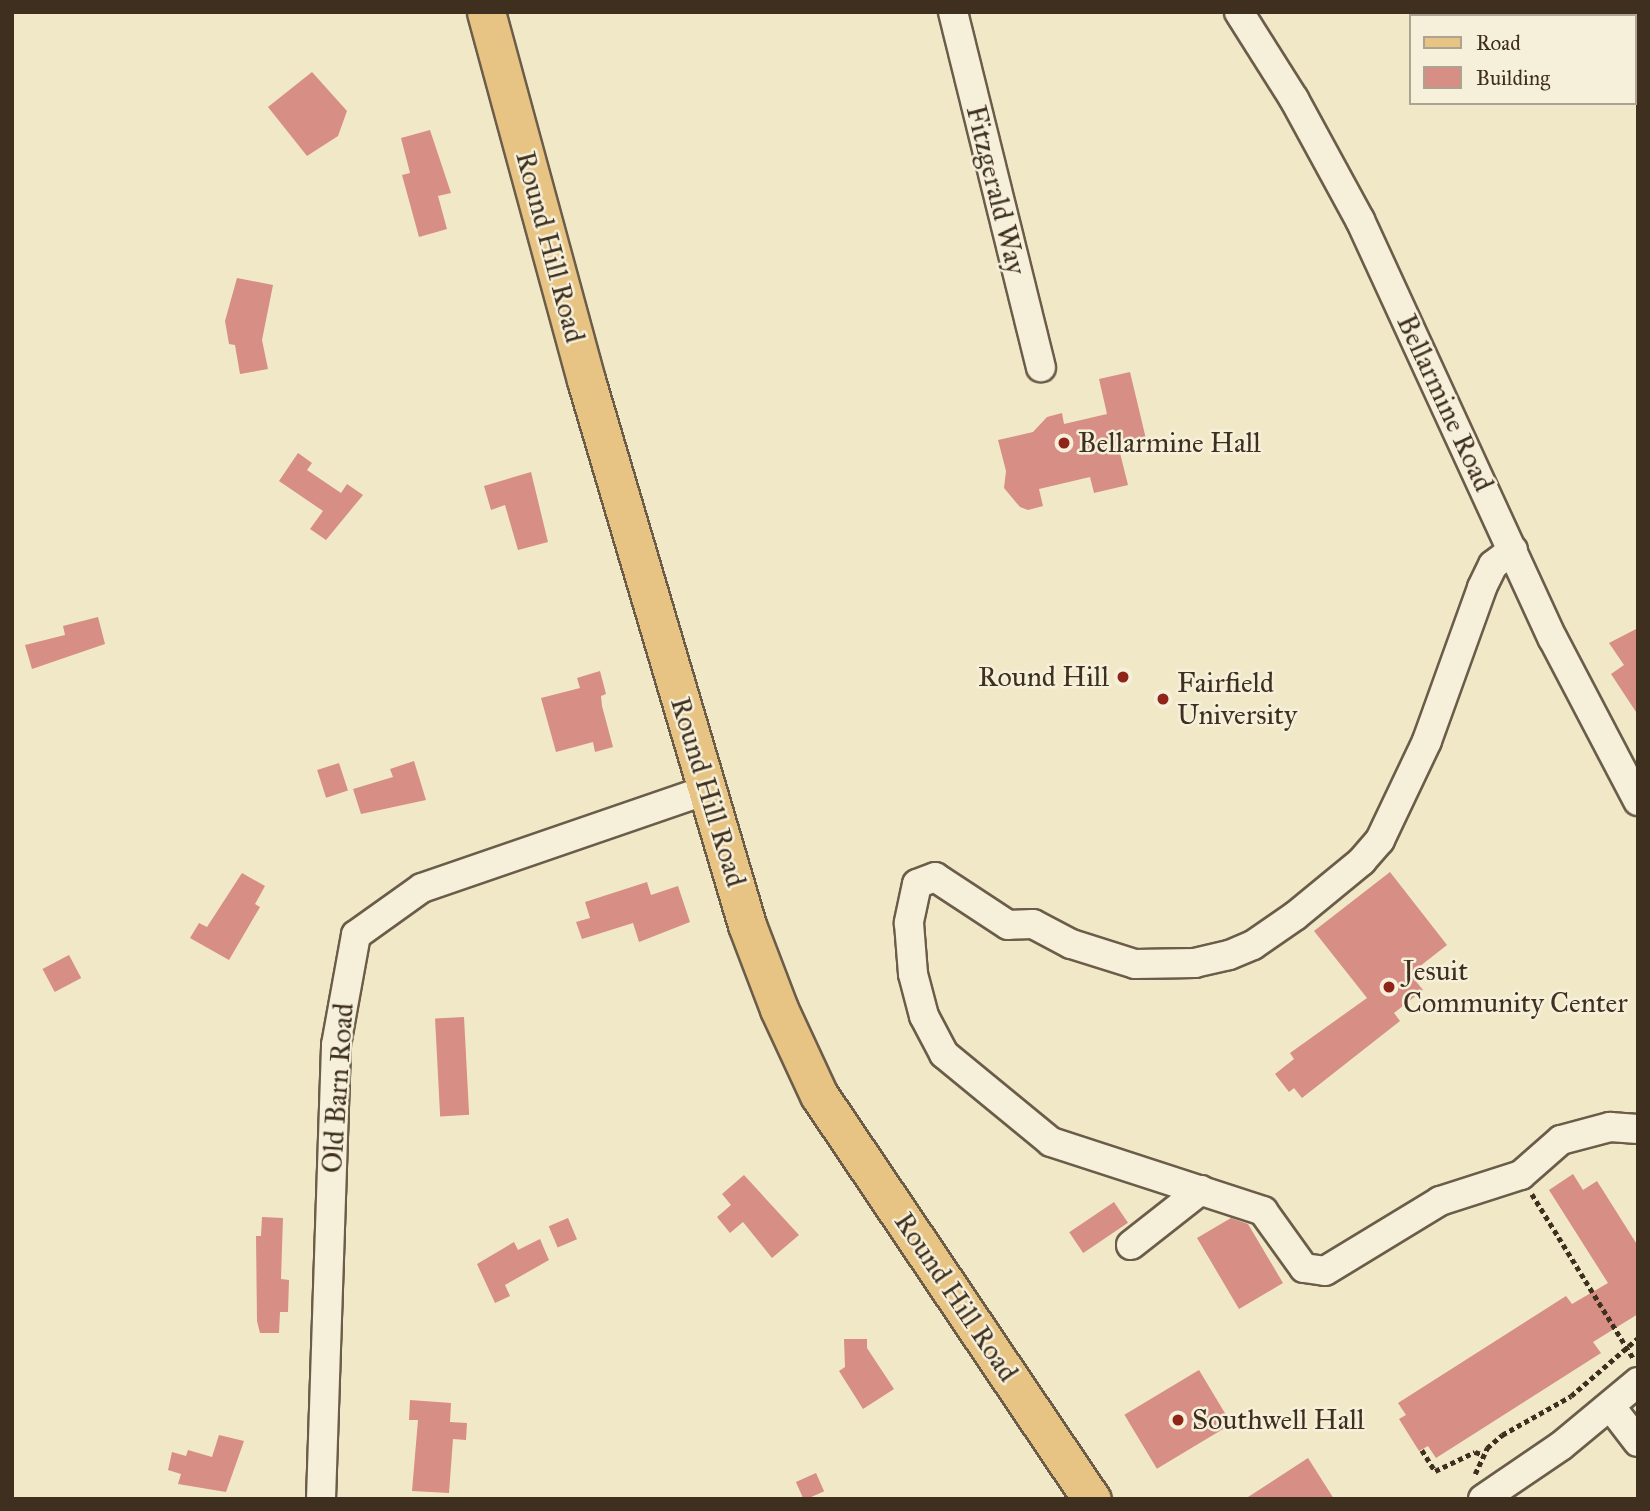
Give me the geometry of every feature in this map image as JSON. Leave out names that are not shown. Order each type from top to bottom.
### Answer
[{"type":"main road","name":"Round Hill Road","points":[[486,12],[586,380],[747,925],[819,1096],[1092,1499]]},
{"type":"street","name":"Fitzgerald Way","points":[[953,12],[1041,367]]},
{"type":"street","name":"Bellarmine Road","points":[[1239,12],[1294,99],[1360,220],[1513,550],[1638,801]]},
{"type":"street","points":[[1513,550],[1493,565],[1482,588],[1427,740],[1380,839],[1362,861],[1305,909],[1253,945],[1195,963],[1135,964],[1072,944],[1033,924],[1008,925],[934,877],[917,884],[909,923],[913,974],[924,1016],[944,1054],[1051,1142],[1263,1210],[1304,1268],[1325,1271],[1440,1201],[1521,1175],[1561,1140],[1610,1127],[1638,1129]]},
{"type":"street","name":"Old Barn Road","points":[[321,1499],[335,1045],[356,935],[422,888],[707,790]]},
{"type":"street","points":[[1131,1245],[1200,1190]]},
{"type":"street","points":[[1476,1492],[1611,1407],[1638,1382]]},
{"type":"street","points":[[1611,1407],[1638,1442]]},
{"type":"path","points":[[1521,1175],[1625,1351],[1638,1362]]},
{"type":"path","points":[[1476,1492],[1483,1455],[1502,1435],[1571,1396],[1638,1338]]},
{"type":"path","points":[[1422,1450],[1435,1471],[1475,1452],[1483,1455]]},
{"type":"building","points":[[312,72],[347,111],[338,136],[307,156],[268,107]]},
{"type":"building","points":[[430,130],[451,193],[438,196],[447,229],[419,237],[402,175],[410,173],[401,138]]},
{"type":"building","points":[[237,278],[273,285],[262,340],[268,369],[240,374],[235,345],[229,344],[225,321]]},
{"type":"building","name":"Bellarmine Hall","points":[[1130,372],[1146,439],[1118,445],[1128,485],[1094,493],[1090,477],[1039,489],[1043,506],[1028,510],[1020,507],[1004,488],[1006,471],[998,440],[1033,432],[1047,417],[1062,413],[1064,424],[1107,414],[1099,379]]},
{"type":"building","points":[[298,453],[312,463],[307,470],[341,493],[347,484],[363,495],[326,540],[310,529],[323,511],[279,481]]},
{"type":"building","points":[[531,472],[548,542],[518,550],[505,505],[491,510],[484,486]]},
{"type":"building","points":[[98,617],[105,644],[32,669],[25,645],[65,635],[63,626]]},
{"type":"building","points":[[1638,628],[1638,715],[1611,674],[1624,665],[1609,643]]},
{"type":"building","points":[[600,671],[606,694],[601,696],[602,706],[613,747],[595,752],[593,742],[556,752],[541,698],[580,688],[577,678]]},
{"type":"building","points":[[414,761],[426,800],[361,814],[353,789],[393,777],[390,769]]},
{"type":"building","points":[[339,763],[348,791],[326,798],[317,770]]},
{"type":"building","name":"Jesuit Community Center","points":[[1390,872],[1447,945],[1410,974],[1423,990],[1394,1013],[1400,1021],[1302,1098],[1294,1088],[1289,1092],[1275,1074],[1294,1059],[1290,1053],[1367,998],[1314,931]]},
{"type":"building","points":[[242,873],[265,886],[255,904],[260,907],[229,960],[190,938],[199,923],[207,927]]},
{"type":"building","points":[[647,882],[651,895],[678,886],[690,922],[639,942],[633,923],[582,939],[576,922],[590,918],[585,902]]},
{"type":"building","points":[[69,955],[81,978],[55,992],[43,969]]},
{"type":"building","points":[[464,1017],[469,1115],[440,1116],[435,1019]]},
{"type":"building","points":[[1573,1174],[1583,1190],[1597,1181],[1638,1246],[1638,1314],[1593,1342],[1601,1353],[1436,1458],[1428,1446],[1419,1451],[1399,1419],[1406,1415],[1398,1403],[1566,1296],[1572,1304],[1608,1283],[1549,1190]]},
{"type":"building","points":[[744,1175],[799,1235],[772,1258],[743,1222],[730,1233],[717,1217],[731,1205],[722,1194]]},
{"type":"building","points":[[1114,1202],[1128,1223],[1083,1253],[1069,1232]]},
{"type":"building","points":[[262,1217],[283,1218],[281,1279],[289,1280],[288,1312],[280,1312],[279,1333],[260,1333],[257,1321],[256,1236],[261,1236]]},
{"type":"building","points":[[568,1218],[577,1239],[558,1247],[549,1226]]},
{"type":"building","points":[[1231,1218],[1248,1224],[1283,1283],[1239,1309],[1197,1238]]},
{"type":"building","points":[[540,1239],[549,1260],[505,1285],[510,1296],[495,1303],[477,1264],[514,1242],[518,1250]]},
{"type":"building","points":[[844,1339],[867,1339],[867,1348],[894,1389],[863,1409],[839,1371],[845,1367]]},
{"type":"building","name":"Southwell Hall","points":[[1199,1370],[1231,1424],[1157,1469],[1124,1415]]},
{"type":"building","points":[[410,1400],[451,1403],[450,1422],[467,1423],[466,1440],[453,1439],[449,1493],[412,1491],[418,1420],[409,1420]]},
{"type":"building","points":[[219,1435],[244,1441],[226,1492],[178,1484],[181,1474],[168,1470],[172,1452],[186,1456],[188,1450],[212,1457]]},
{"type":"building","points":[[1308,1458],[1334,1499],[1245,1499]]},
{"type":"building","points":[[816,1473],[824,1491],[803,1499],[796,1482]]},
{"type":"place","name":"Bellarmine Hall","points":[[1064,443]]},
{"type":"place","name":"Round Hill","points":[[1123,677]]},
{"type":"place","name":"Fairfield University","points":[[1163,699]]},
{"type":"place","name":"Jesuit Community Center","points":[[1389,987]]},
{"type":"place","name":"Southwell Hall","points":[[1178,1420]]}]
